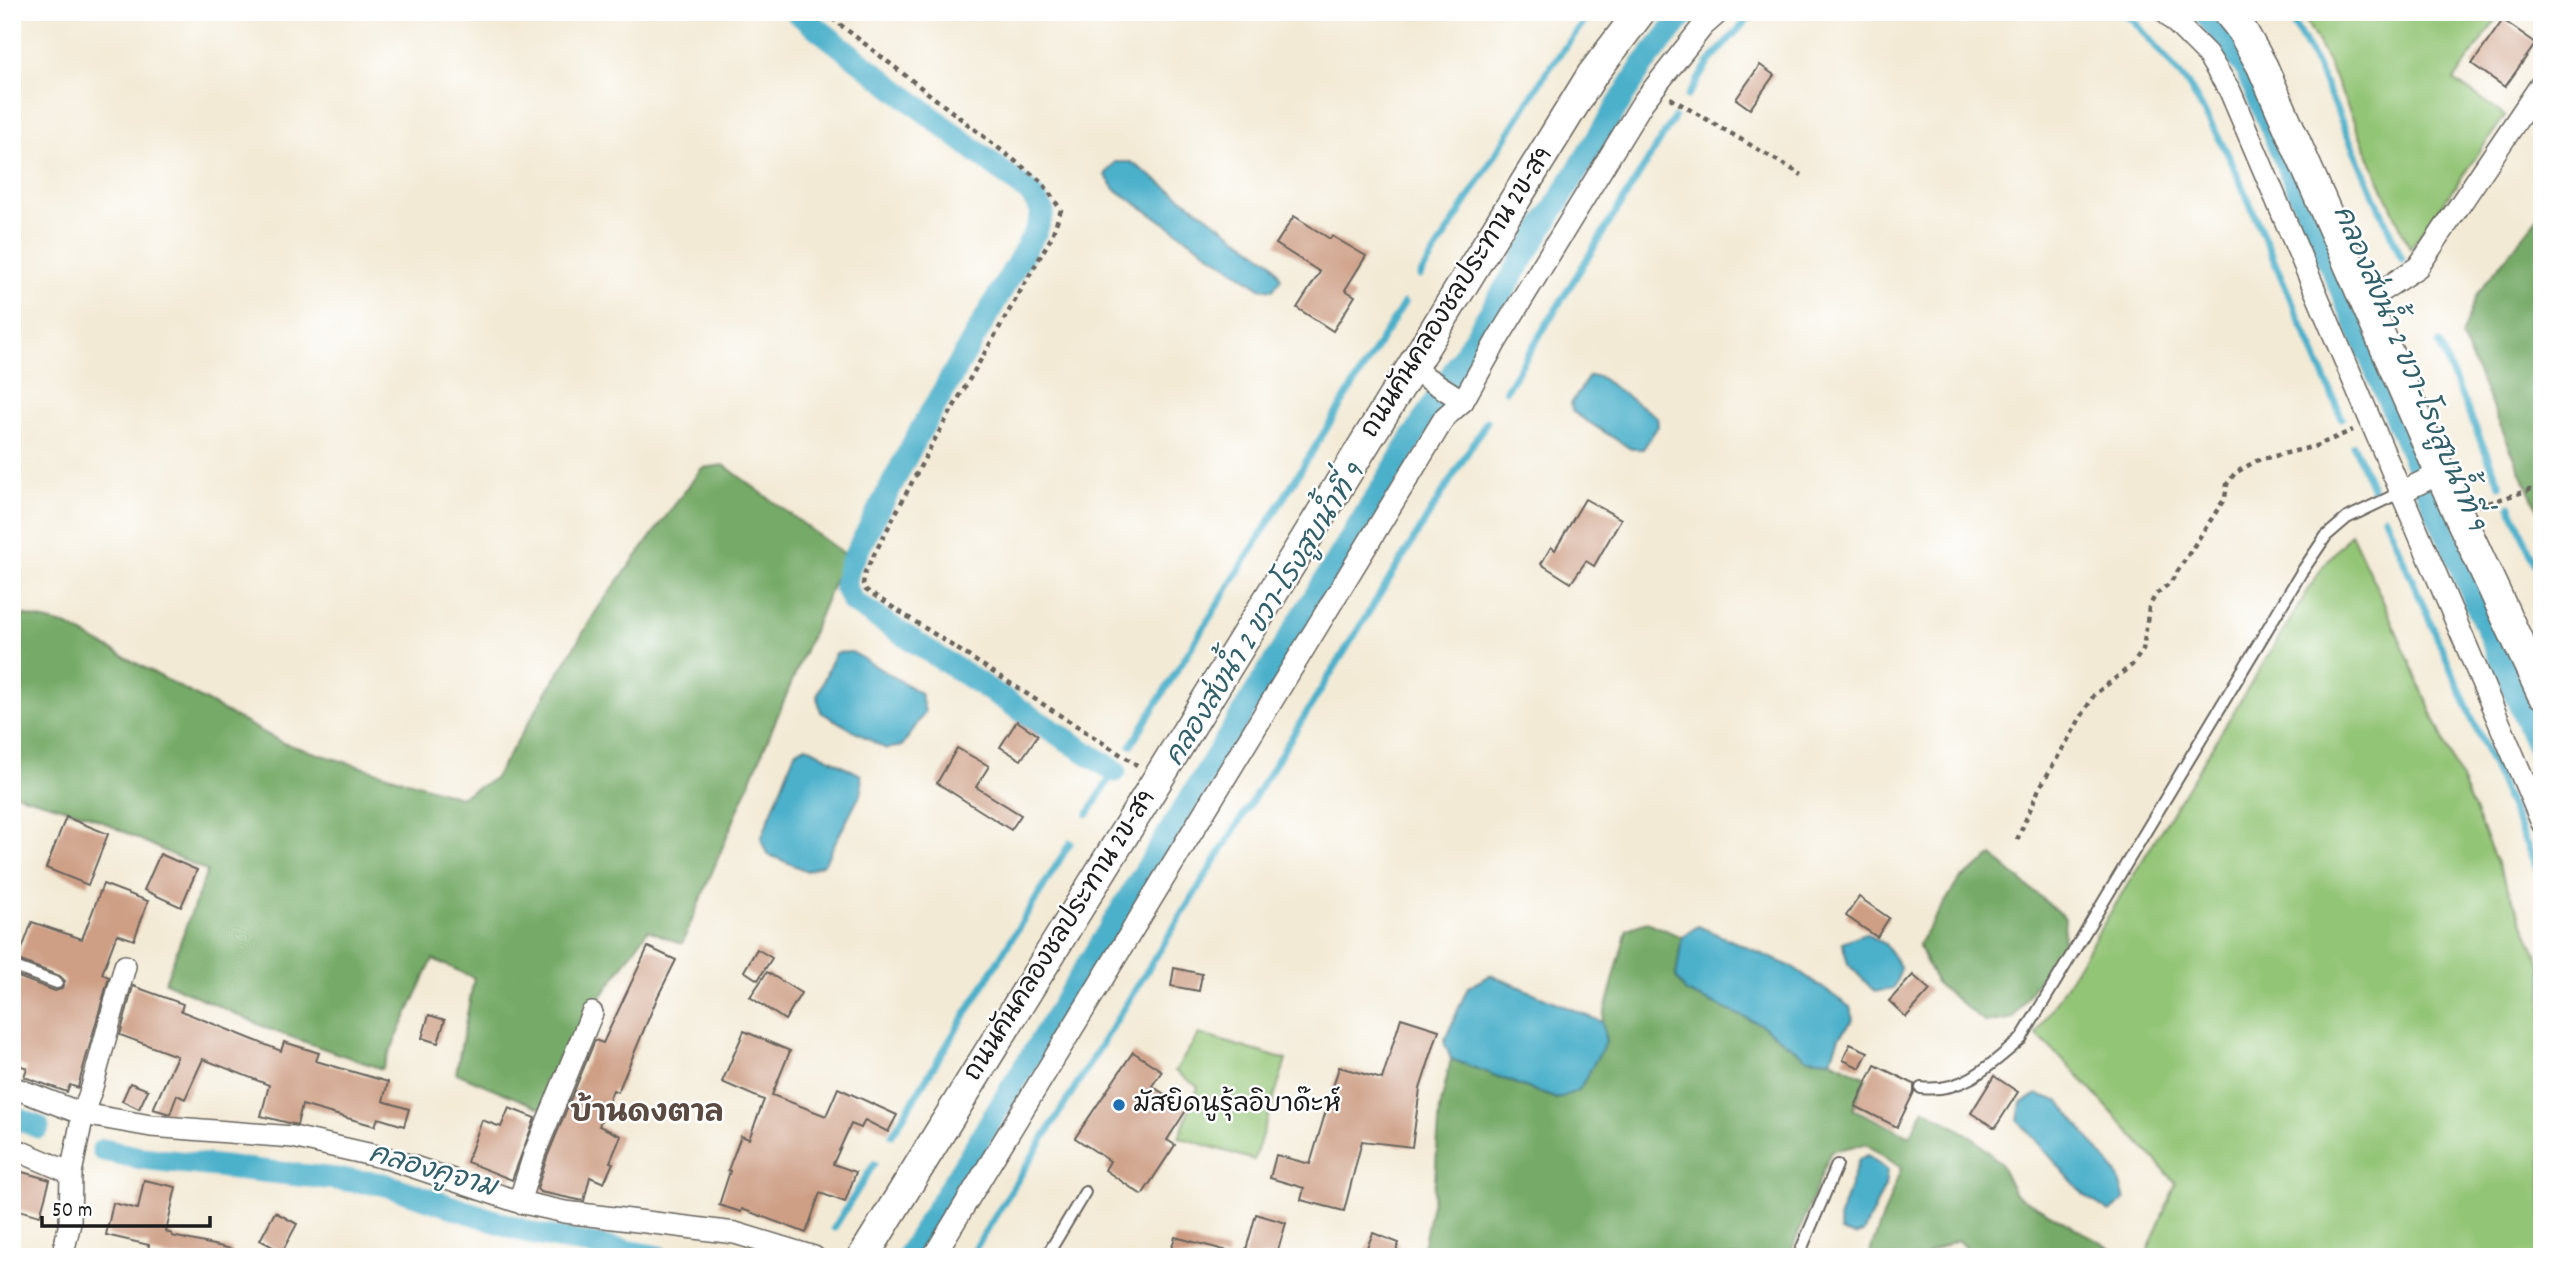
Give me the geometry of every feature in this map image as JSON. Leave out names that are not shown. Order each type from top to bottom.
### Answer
[{"type":"street","name":"ถนนคันคลองชลประทาน 2ข-ส9","points":[[863,1257],[1158,778],[1417,371],[1592,75],[1640,12]]},
{"type":"street","points":[[933,1257],[1445,417],[1497,340],[1643,102],[1703,26],[1719,12]]},
{"type":"street","points":[[2165,12],[2207,54],[2230,92],[2542,823]]},
{"type":"street","points":[[2228,12],[2240,27],[2262,66],[2366,301],[2435,476],[2458,513],[2542,693]]},
{"type":"street","points":[[2366,301],[2418,267],[2542,83]]},
{"type":"street","points":[[1417,371],[1458,398]]},
{"type":"street","points":[[2400,493],[2435,476]]},
{"type":"street","points":[[62,1257],[70,1223],[71,1173],[83,1114],[125,966]]},
{"type":"street","points":[[519,1202],[535,1152],[592,1013]]},
{"type":"street","points":[[12,1087],[83,1114],[151,1126],[293,1137],[390,1159],[519,1202],[565,1212],[735,1233],[814,1257]]},
{"type":"street","points":[[12,1148],[71,1173]]},
{"type":"lane","points":[[1921,1088],[1935,1090],[1959,1085],[1996,1061],[2021,1039],[2301,573],[2326,536],[2347,518],[2400,493]]},
{"type":"lane","points":[[12,966],[57,983]]},
{"type":"lane","points":[[1798,1257],[1837,1165]]},
{"type":"lane","points":[[1046,1257],[1085,1192]]},
{"type":"path","points":[[824,12],[1042,181],[1061,210],[1051,238],[931,446],[864,572],[863,584],[866,590],[1158,778]]},
{"type":"path","points":[[1654,89],[1802,175]]},
{"type":"path","points":[[2017,840],[2039,789],[2094,695],[2132,665],[2143,650],[2148,607],[2156,594],[2170,583],[2225,498],[2227,484],[2235,473],[2258,460],[2316,446],[2370,423]]},
{"type":"path","points":[[2458,513],[2542,486]]},
{"type":"green space","points":[[2301,12],[2501,12],[2454,80],[2505,116],[2410,249],[2326,58]]},
{"type":"green space","points":[[2542,212],[2542,520],[2461,336],[2477,294]]},
{"type":"green space","points":[[724,465],[845,555],[682,944],[648,930],[580,1027],[542,1109],[456,1073],[474,978],[433,959],[382,1069],[271,1030],[165,982],[207,871],[88,815],[12,793],[12,612],[68,626],[283,743],[460,797],[494,779],[598,608],[702,468]]},
{"type":"green space","points":[[2351,533],[2542,967],[2542,1257],[2145,1257],[2176,1183],[2077,1074],[2036,1034],[2323,566]]},
{"type":"green space","points":[[1992,856],[2065,918],[2063,943],[2013,1018],[1986,1023],[1937,984],[1918,945],[1959,880]]},
{"type":"green space","points":[[1647,922],[1682,937],[1676,977],[1686,992],[1760,1024],[1807,1058],[1831,1060],[1866,1077],[1853,1109],[1910,1136],[1924,1109],[1974,1138],[2000,1163],[2015,1194],[2126,1257],[1975,1257],[1957,1240],[1928,1253],[1928,1257],[1870,1257],[1901,1168],[1866,1144],[1831,1151],[1789,1257],[1421,1257],[1434,1194],[1440,1108],[1451,1059],[1557,1099],[1606,1042],[1602,1022],[1627,929]]},
{"type":"green space","points":[[1199,1034],[1286,1060],[1254,1160],[1179,1137],[1198,1087],[1175,1071]]},
{"type":"water","points":[[1115,162],[1131,162],[1272,262],[1281,278],[1273,290],[1260,288],[1115,189],[1105,175]]},
{"type":"water","points":[[1589,376],[1598,376],[1657,417],[1658,426],[1643,449],[1631,449],[1573,412],[1571,404]]},
{"type":"water","points":[[852,652],[920,693],[925,712],[902,746],[886,749],[821,712],[817,696],[835,653]]},
{"type":"water","points":[[806,746],[861,775],[862,791],[824,864],[807,871],[767,854],[761,839],[795,752]]},
{"type":"water","points":[[1698,926],[1794,968],[1850,1007],[1853,1020],[1839,1037],[1831,1060],[1807,1058],[1760,1024],[1686,992],[1676,977],[1682,937]]},
{"type":"water","points":[[1865,933],[1885,944],[1901,968],[1894,988],[1875,992],[1848,964],[1842,942]]},
{"type":"water","points":[[1491,975],[1602,1022],[1606,1042],[1579,1090],[1557,1099],[1451,1059],[1444,1042],[1468,987]]},
{"type":"water","points":[[2038,1094],[2060,1102],[2117,1174],[2125,1200],[2110,1212],[2084,1195],[2018,1120],[2021,1103]]},
{"type":"water","points":[[1868,1155],[1887,1170],[1885,1186],[1863,1233],[1855,1236],[1841,1231],[1839,1219],[1859,1159]]},
{"type":"building","points":[[2503,20],[2536,43],[2505,87],[2472,64]]},
{"type":"building","points":[[1760,65],[1774,75],[1750,109],[1736,99]]},
{"type":"building","points":[[1294,216],[1330,239],[1332,236],[1366,256],[1345,290],[1355,296],[1333,331],[1297,308],[1320,272],[1276,244]]},
{"type":"building","points":[[1585,499],[1621,519],[1594,566],[1586,561],[1571,583],[1541,564],[1551,547],[1555,550]]},
{"type":"building","points":[[1017,721],[1038,735],[1021,760],[1000,747]]},
{"type":"building","points":[[957,748],[989,766],[976,787],[1021,815],[1011,830],[937,783]]},
{"type":"building","points":[[66,817],[108,834],[88,885],[46,868]]},
{"type":"building","points":[[160,854],[197,870],[181,907],[144,890]]},
{"type":"building","points":[[103,884],[148,901],[134,940],[117,934],[102,974],[109,977],[78,1088],[70,1085],[67,1092],[24,1077],[27,1068],[12,1062],[12,977],[13,975],[55,991],[62,989],[65,981],[60,976],[18,960],[32,922],[82,939]]},
{"type":"building","points":[[1859,897],[1889,918],[1877,937],[1846,916]]},
{"type":"building","points":[[648,947],[676,960],[618,1092],[613,1090],[599,1126],[621,1136],[610,1162],[613,1163],[604,1183],[590,1177],[584,1201],[540,1192],[537,1189],[547,1157],[595,1040],[603,1043]]},
{"type":"building","points":[[757,949],[772,958],[758,980],[744,971]]},
{"type":"building","points":[[1174,968],[1202,974],[1199,991],[1171,986]]},
{"type":"building","points":[[767,972],[801,993],[785,1020],[750,997]]},
{"type":"building","points":[[1913,975],[1930,990],[1906,1017],[1889,1001]]},
{"type":"building","points":[[133,986],[183,1004],[181,1011],[281,1051],[284,1042],[319,1053],[316,1061],[388,1082],[383,1101],[409,1109],[404,1126],[378,1118],[375,1126],[302,1105],[297,1125],[261,1116],[269,1085],[203,1059],[185,1099],[177,1095],[170,1114],[153,1109],[177,1056],[120,1035]]},
{"type":"building","points":[[429,1015],[445,1020],[438,1043],[422,1038]]},
{"type":"building","points":[[1401,1018],[1439,1030],[1420,1089],[1412,1147],[1362,1141],[1344,1211],[1301,1200],[1304,1188],[1270,1178],[1276,1155],[1310,1164],[1339,1067],[1382,1079]]},
{"type":"building","points":[[744,1031],[790,1051],[772,1095],[826,1116],[838,1088],[897,1115],[888,1132],[865,1120],[861,1128],[851,1124],[833,1164],[856,1172],[845,1202],[820,1193],[806,1233],[742,1209],[741,1212],[719,1205],[741,1136],[749,1139],[764,1100],[722,1082]]},
{"type":"building","points":[[1850,1044],[1868,1052],[1860,1068],[1843,1060]]},
{"type":"building","points":[[1133,1052],[1162,1071],[1152,1086],[1187,1109],[1167,1140],[1175,1145],[1142,1195],[1105,1170],[1110,1161],[1075,1138]]},
{"type":"building","points":[[1875,1065],[1914,1084],[1914,1092],[1897,1127],[1855,1106]]},
{"type":"building","points":[[1994,1076],[2018,1092],[1995,1128],[1971,1113]]},
{"type":"building","points":[[130,1083],[148,1090],[139,1109],[122,1101]]},
{"type":"building","points":[[509,1108],[535,1118],[512,1180],[467,1162],[482,1120],[501,1127]]},
{"type":"building","points":[[12,1169],[50,1180],[40,1216],[12,1208]]},
{"type":"building","points":[[144,1180],[176,1187],[166,1232],[172,1236],[232,1249],[231,1257],[171,1257],[148,1253],[149,1245],[106,1235],[113,1203],[138,1209]]},
{"type":"building","points":[[275,1212],[297,1224],[282,1252],[260,1240]]},
{"type":"building","points":[[1256,1214],[1286,1223],[1276,1257],[1244,1257]]},
{"type":"building","points":[[1373,1233],[1399,1243],[1394,1257],[1363,1257]]},
{"type":"building","points":[[1175,1237],[1228,1251],[1227,1257],[1169,1257]]},
{"type":"waterway","points":[[796,12],[1030,193],[1043,212],[1036,231],[916,438],[849,567],[845,586],[853,602],[1115,771]]},
{"type":"waterway","points":[[1420,276],[1546,73],[1591,12]]},
{"type":"waterway","name":"คลองส่งน้ำ 2 ขวา-โรงสูบน้ำที่ 9","points":[[907,1257],[1642,66],[1686,12]]},
{"type":"waterway","points":[[1688,96],[1709,62],[1754,12]]},
{"type":"waterway","points":[[2121,12],[2133,20],[2188,84],[2229,156],[2342,418]]},
{"type":"waterway","name":"คลองส่งน้ำ 2 ขวา-โรงสูบน้ำที่ 9","points":[[2204,12],[2245,67],[2542,757]]},
{"type":"waterway","points":[[2288,13],[2317,66],[2402,259]]},
{"type":"waterway","points":[[1506,390],[1674,118]]},
{"type":"waterway","points":[[1131,745],[1404,303]]},
{"type":"waterway","points":[[2439,344],[2500,485]]},
{"type":"waterway","points":[[970,1257],[1487,421]]},
{"type":"waterway","points":[[2354,446],[2373,490]]},
{"type":"waterway","points":[[2510,506],[2542,580]]},
{"type":"waterway","points":[[2385,517],[2542,880]]},
{"type":"waterway","points":[[1088,814],[1116,768]]},
{"type":"waterway","points":[[892,1135],[1070,843]]},
{"type":"waterway","name":"คลองคูจาม","points":[[12,1116],[38,1127]]},
{"type":"waterway","name":"คลองคูจาม","points":[[103,1150],[141,1158],[383,1184],[534,1234],[659,1257]]},
{"type":"waterway","points":[[834,1228],[874,1164]]},
{"type":"place","name":"มัสยิดนูรุ้ลอิบาด๊ะห์","points":[[1119,1105]]},
{"type":"district","name":"บ้านดงตาล","points":[[647,1115]]}]
